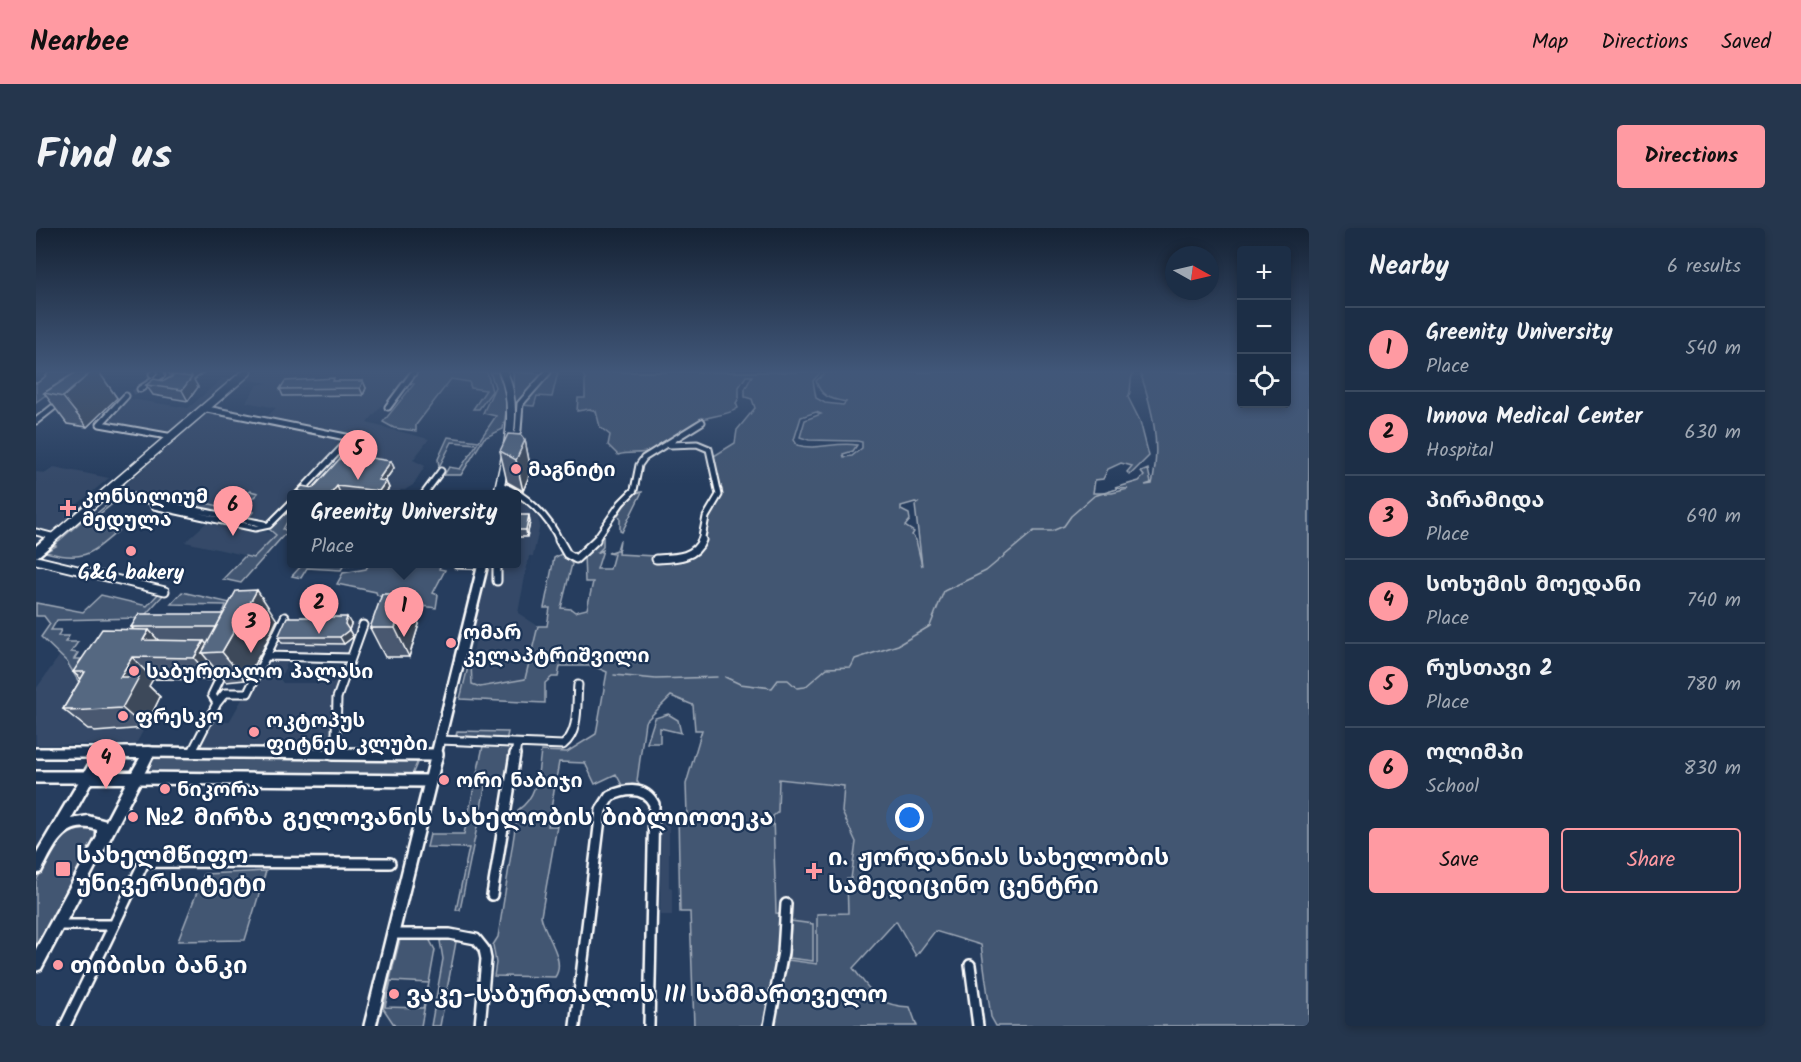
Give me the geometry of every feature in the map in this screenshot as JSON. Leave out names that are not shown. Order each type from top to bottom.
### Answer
[{"type":"main road","points":[[36,867],[102,753],[148,752],[36,964]]},
{"type":"main road","points":[[88,777],[136,778]]},
{"type":"main road","points":[[54,836],[69,824],[87,823],[103,825],[103,838]]},
{"type":"street","points":[[36,421],[51,409]]},
{"type":"street","points":[[112,409],[99,422],[100,424],[173,437]]},
{"type":"street","points":[[36,552],[207,409]]},
{"type":"street","points":[[208,409],[351,438],[303,490]]},
{"type":"street","points":[[499,490],[510,409]]},
{"type":"street","points":[[506,447],[513,442],[518,430],[520,409]]},
{"type":"street","points":[[521,499],[547,522],[567,554],[576,559],[600,536],[621,503],[634,490],[641,462],[655,450],[702,422]]},
{"type":"street","points":[[656,559],[679,558],[690,554],[701,544],[706,517],[719,495],[708,449],[697,444],[668,444]]},
{"type":"street","points":[[428,490],[441,471]]},
{"type":"street","points":[[500,485],[507,486],[511,490]]},
{"type":"street","points":[[108,492],[152,501],[154,506],[255,528],[264,524],[269,525],[287,505]]},
{"type":"street","points":[[36,532],[55,537]]},
{"type":"street","points":[[36,560],[165,591]]},
{"type":"street","points":[[370,1026],[482,568]]},
{"type":"street","points":[[497,568],[497,581]]},
{"type":"street","points":[[192,752],[217,703],[225,693],[248,693],[285,617]]},
{"type":"street","points":[[328,754],[336,735],[337,698],[363,625]]},
{"type":"street","points":[[266,656],[351,658]]},
{"type":"street","points":[[217,703],[212,697],[213,692],[229,660]]},
{"type":"street","points":[[440,740],[557,746],[568,743],[573,734],[578,685]]},
{"type":"street","points":[[492,895],[517,744]]},
{"type":"street","points":[[148,752],[436,755]]},
{"type":"street","points":[[36,753],[102,753]]},
{"type":"street","points":[[36,777],[88,777]]},
{"type":"street","points":[[136,778],[429,781]]},
{"type":"street","points":[[575,1026],[601,810],[610,796],[634,790],[652,797],[654,804],[649,1026]]},
{"type":"street","points":[[65,1026],[144,861],[390,863]]},
{"type":"street","points":[[769,1026],[784,943],[786,904]]},
{"type":"street","points":[[57,925],[114,925]]},
{"type":"street","points":[[393,934],[450,934],[477,939],[484,949],[486,959],[480,1026]]},
{"type":"street","points":[[970,964],[978,1026]]},
{"type":"shaded area","points":[[117,409],[201,409],[174,433],[104,422]]},
{"type":"shaded area","points":[[275,409],[379,409],[367,423],[429,439],[413,460],[425,466],[413,485],[405,490],[287,490],[287,511],[281,516],[276,515],[269,523],[117,492],[209,411],[262,421]],"holes":[[[257,493],[242,510],[253,512],[248,518],[170,500],[175,496],[232,509]]]},
{"type":"shaded area","points":[[393,409],[428,409],[416,425],[416,431],[394,428],[383,422]]},
{"type":"shaded area","points":[[485,409],[506,409],[503,429],[484,438],[461,475],[444,475],[449,467],[460,469],[477,444],[452,442],[439,467],[438,459],[448,437],[479,441],[496,416],[483,413]]},
{"type":"shaded area","points":[[590,409],[736,409],[699,420],[662,445],[642,453],[618,455],[608,445],[610,435],[600,427],[596,411]]},
{"type":"shaded area","points":[[754,409],[1134,409],[1140,421],[1149,456],[1130,475],[1127,472],[1132,466],[1121,463],[1108,469],[1103,479],[1095,480],[1093,493],[1112,493],[1128,489],[1115,488],[1139,481],[1144,476],[1141,472],[1148,469],[1151,483],[1145,485],[1152,484],[1156,441],[1151,409],[1309,409],[1309,1026],[996,1026],[991,1017],[981,945],[935,931],[916,956],[896,921],[853,968],[882,1001],[910,1007],[917,1026],[773,1026],[788,960],[817,964],[817,914],[848,913],[847,879],[851,879],[856,842],[842,812],[844,786],[779,779],[778,812],[773,816],[776,913],[784,914],[775,978],[763,1026],[694,1026],[690,912],[680,912],[678,814],[687,814],[686,784],[702,730],[695,730],[693,705],[671,696],[645,722],[637,781],[640,786],[622,785],[616,774],[595,784],[585,763],[559,762],[548,826],[557,826],[541,916],[557,955],[558,970],[555,977],[494,976],[496,963],[493,945],[498,937],[518,810],[525,805],[533,791],[541,751],[567,752],[596,734],[607,672],[593,666],[560,666],[558,677],[552,677],[545,683],[545,703],[460,699],[468,667],[471,663],[472,684],[480,687],[525,679],[538,626],[547,626],[550,608],[544,608],[554,558],[563,553],[572,564],[561,608],[575,612],[587,609],[593,582],[585,582],[584,554],[603,536],[603,547],[597,553],[603,550],[597,569],[610,569],[614,554],[608,553],[617,550],[620,540],[618,554],[654,556],[654,560],[697,551],[706,538],[709,518],[722,490],[716,475],[714,456],[735,443],[737,430]],"holes":[[[816,412],[821,414],[805,420],[800,437],[809,440],[857,441],[862,442],[862,448],[852,456],[844,457],[843,454],[853,451],[857,445],[812,447],[797,445],[794,440],[801,417]],[[918,503],[915,505],[922,566],[916,540],[912,535],[914,532],[905,526],[910,520],[909,514],[901,510],[901,506]]]},
{"type":"shaded area","points":[[54,467],[109,478],[68,512],[74,514],[50,534],[36,530],[36,472],[46,473]]},
{"type":"shaded area","points":[[250,491],[258,493],[242,509],[253,512],[248,518],[170,501],[175,496],[232,509]]},
{"type":"shaded area","points":[[642,492],[622,532],[620,531],[620,517],[617,516],[633,493]]},
{"type":"shaded area","points":[[521,501],[538,518],[540,525],[533,556],[529,556],[518,613],[538,626],[525,679],[480,687],[472,685],[471,663],[477,633],[475,617],[487,568],[521,568]]},
{"type":"shaded area","points":[[108,504],[111,505],[96,517],[119,523],[113,529],[118,531],[100,546],[77,556],[45,552],[56,546],[54,545],[91,513],[96,514]]},
{"type":"shaded area","points":[[287,510],[287,522],[283,529],[287,530],[287,536],[284,535],[241,583],[223,579],[245,556],[253,558],[276,535],[269,529]]},
{"type":"shaded area","points":[[205,519],[224,526],[225,523],[276,534],[253,557],[185,542],[207,522],[204,521]]},
{"type":"shaded area","points":[[299,568],[307,568],[301,578],[292,576]]},
{"type":"shaded area","points":[[307,568],[342,568],[341,570]]},
{"type":"shaded area","points":[[439,568],[445,570],[433,593],[438,595],[436,608],[393,602],[377,595],[376,592],[337,584],[343,573],[366,569]]},
{"type":"shaded area","points":[[160,592],[165,593],[146,614],[139,618],[57,620],[51,630],[61,630],[58,636],[69,636],[65,642],[78,642],[71,652],[78,653],[74,659],[81,659],[77,666],[86,666],[87,696],[67,662],[41,637],[50,624],[44,616],[36,616],[36,603],[83,612],[101,595],[147,606]]},
{"type":"shaded area","points":[[182,592],[265,611],[221,618],[226,605],[171,604]]},
{"type":"shaded area","points":[[286,622],[361,623],[349,655],[291,655],[280,679],[283,683],[338,683],[332,715],[333,734],[327,747],[199,747],[200,739],[193,739],[199,722],[229,722]]},
{"type":"shaded area","points":[[60,655],[87,696],[162,695],[136,744],[36,745],[36,689]]},
{"type":"shaded area","points":[[668,714],[678,720],[681,733],[660,728],[660,743],[647,743],[655,718]]},
{"type":"shaded area","points":[[457,731],[508,732],[505,746],[514,747],[508,783],[486,783],[460,910],[456,910],[469,848],[427,847],[430,834],[464,834],[485,737],[456,736]]},
{"type":"shaded area","points":[[155,758],[415,759],[417,763],[412,775],[146,772],[151,760]]},
{"type":"shaded area","name":"ი. ჟორდანიას სახელობის სამედიცინო ცენტრი","points":[[779,779],[844,786],[842,812],[856,842],[851,879],[847,879],[848,914],[817,964],[779,959],[784,914],[776,914],[773,816],[778,811]]},
{"type":"shaded area","points":[[661,814],[669,814],[669,887],[672,888],[672,915],[660,915]]},
{"type":"shaded area","points":[[70,827],[98,827],[100,831],[36,949],[36,881],[64,831]]},
{"type":"shaded area","points":[[266,871],[245,940],[178,941],[204,874]]},
{"type":"shaded area","points":[[791,921],[813,924],[813,961],[789,958]]},
{"type":"shaded area","points":[[447,938],[456,942],[440,1026],[431,1026],[443,959],[440,941]]},
{"type":"shaded area","points":[[400,939],[429,939],[435,950],[429,983],[391,981],[385,1007],[423,1008],[429,984],[421,1026],[395,1026],[383,1008]]},
{"type":"building","points":[[508,434],[521,435],[525,440],[516,460],[500,451]]},
{"type":"building","points":[[344,454],[391,461],[378,480],[386,481],[380,490],[337,486],[334,490],[298,490],[302,486],[313,488]]},
{"type":"building","points":[[521,515],[529,515],[526,530],[521,530]]},
{"type":"building","points":[[257,590],[222,652],[202,653],[236,591]]},
{"type":"building","points":[[382,594],[406,594],[395,628],[370,628]]},
{"type":"building","points":[[139,614],[223,614],[216,627],[131,627]]},
{"type":"building","points":[[287,617],[347,617],[345,624],[349,630],[340,637],[278,637]]},
{"type":"building","points":[[102,629],[149,630],[143,640],[204,641],[194,658],[132,657],[120,677],[139,677],[122,708],[71,711],[72,709],[63,709],[85,672],[73,672]]},
{"type":"waterway","points":[[725,677],[740,684],[772,688],[778,680],[788,680],[797,688],[805,687],[827,668],[851,667],[855,659],[898,645],[930,626],[944,591],[986,571],[1034,531],[1052,531],[1064,526],[1071,516],[1094,496],[1117,489]]},
{"type":"waterway","points":[[614,675],[656,679],[717,677]]},
{"type":"place","name":"მაგნიტი","points":[[516,469]]},
{"type":"place","name":"რუსთავი 2","points":[[358,480]]},
{"type":"place","name":"კონსილიუმ მედულა","points":[[68,508]]},
{"type":"place","name":"ოლიმპი","points":[[233,536]]},
{"type":"place","name":"G&G bakery","points":[[131,551]]},
{"type":"place","name":"Innova Medical Center","points":[[319,634]]},
{"type":"place","name":"Greenity University","points":[[404,637]]},
{"type":"place","name":"ომარ კელაპტრიშვილი","points":[[451,643]]},
{"type":"place","name":"პირამიდა","points":[[251,653]]},
{"type":"place","name":"საბურთალო პალასი","points":[[134,671]]},
{"type":"place","name":"ფრესკო","points":[[123,716]]},
{"type":"place","name":"ოკტოპუს ფიტნეს კლუბი","points":[[254,732]]},
{"type":"place","name":"ორი ნაბიჯი","points":[[444,780]]},
{"type":"place","name":"სოხუმის მოედანი","points":[[106,789]]},
{"type":"place","name":"ნიკორა","points":[[165,789]]},
{"type":"place","name":"№2 მირზა გელოვანის სახელობის ბიბლიოთეკა","points":[[133,817]]},
{"type":"place","name":"სახელმწიფო უნივერსიტეტი","points":[[63,869]]},
{"type":"place","name":"ი. ჟორდანიას სახელობის სამედიცინო ცენტრი","points":[[814,871]]},
{"type":"place","name":"თიბისი ბანკი","points":[[58,965]]},
{"type":"place","name":"ვაკე-საბურთალოს III სამმართველო","points":[[394,994]]}]
